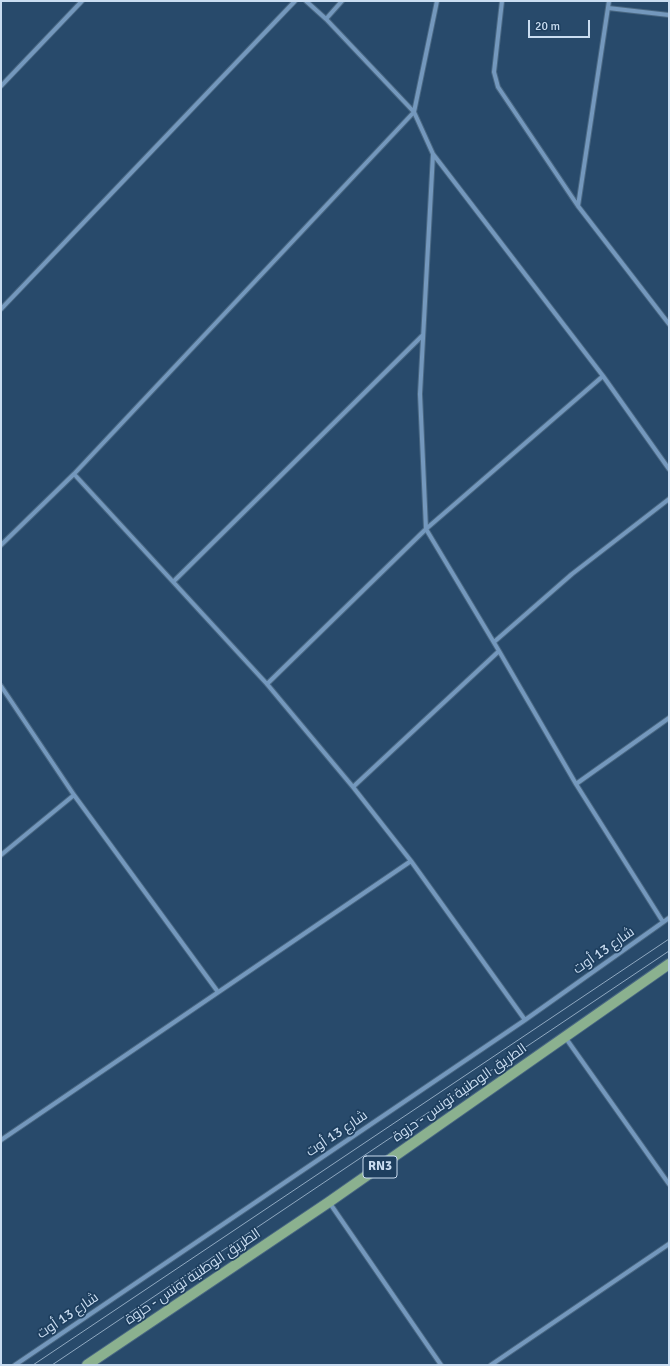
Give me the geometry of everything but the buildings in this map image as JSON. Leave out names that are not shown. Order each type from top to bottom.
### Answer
[{"type":"main road","name":"الطريق الوطنية تونس - حزوة","points":[[88,1365],[329,1202],[669,964]]},
{"type":"street","points":[[1,86],[82,1]]},
{"type":"street","points":[[1,309],[295,1]]},
{"type":"street","points":[[306,1],[326,19],[414,112],[434,154],[603,376],[669,469]]},
{"type":"street","points":[[326,19],[342,1]]},
{"type":"street","points":[[1,546],[74,474],[414,112],[437,1]]},
{"type":"street","points":[[502,1],[495,55],[495,79],[578,206],[669,324]]},
{"type":"street","points":[[578,206],[609,1]]},
{"type":"street","points":[[608,8],[669,15]]},
{"type":"street","points":[[434,154],[420,394],[426,529],[499,650],[576,784],[663,922]]},
{"type":"street","points":[[174,581],[423,335]]},
{"type":"street","points":[[267,684],[426,529],[603,376]]},
{"type":"street","points":[[74,474],[174,581],[267,684],[353,787],[411,861],[525,1020]]},
{"type":"street","points":[[494,642],[572,574],[669,499]]},
{"type":"street","points":[[353,787],[499,650]]},
{"type":"street","points":[[1,686],[74,795],[218,992]]},
{"type":"street","points":[[576,784],[669,718]]},
{"type":"street","points":[[1,855],[74,795]]},
{"type":"street","points":[[1,1140],[411,861]]},
{"type":"street","name":"شارع 13 أوت","points":[[15,1365],[525,1020],[669,918]]},
{"type":"street","points":[[565,1037],[669,1184]]},
{"type":"street","points":[[329,1202],[441,1365]]},
{"type":"street","points":[[491,1365],[669,1244]]},
{"type":"tram line","points":[[33,1365],[669,939]]},
{"type":"tram line","points":[[52,1365],[669,951]]}]
